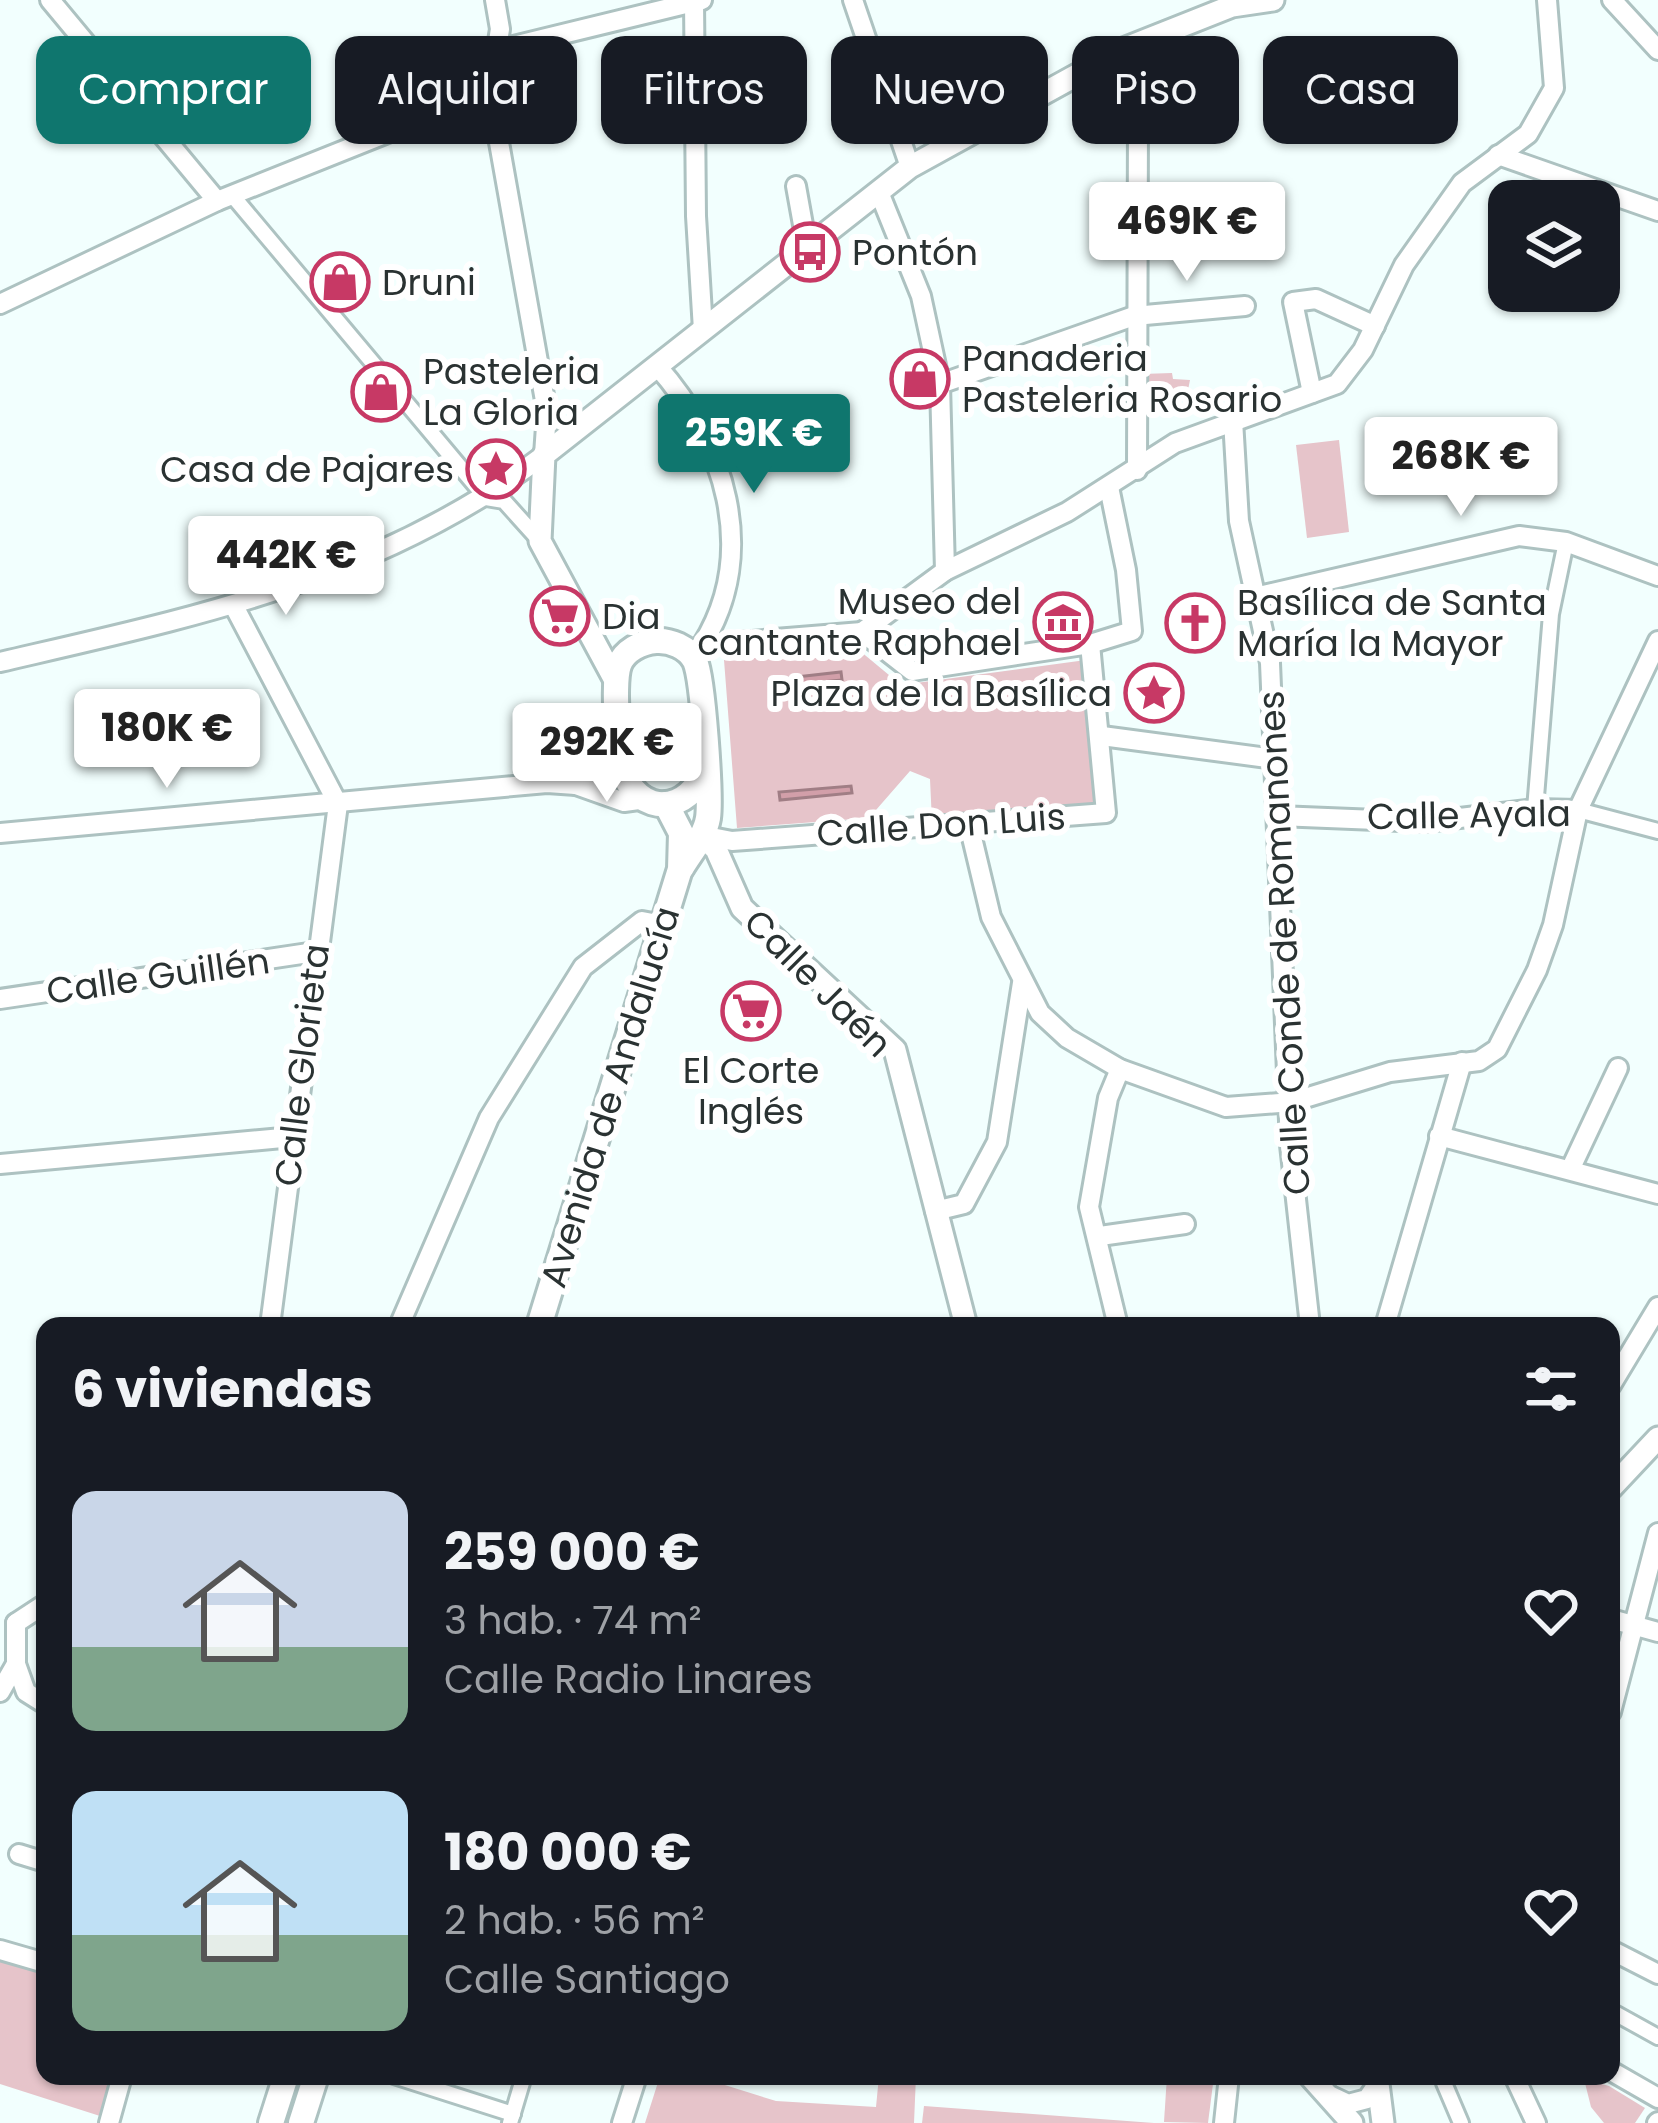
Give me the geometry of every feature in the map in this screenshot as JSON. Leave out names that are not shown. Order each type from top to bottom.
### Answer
[{"type":"main road","points":[[669,642],[696,649],[709,844],[680,869],[681,833],[662,806],[627,781],[617,684],[622,659],[639,645],[669,642]]},
{"type":"main road","points":[[662,806],[697,790],[705,758]]},
{"type":"main road","name":"Avenida de Andalucía","points":[[542,1317],[680,869]]},
{"type":"main road","points":[[271,2123],[283,2085]]},
{"type":"main road","points":[[301,2123],[313,2085]]},
{"type":"street","points":[[50,0],[486,498],[504,501],[540,541],[617,684]]},
{"type":"street","points":[[495,0],[496,36]]},
{"type":"street","points":[[854,0],[910,167]]},
{"type":"street","points":[[1154,36],[1231,3],[1274,0]]},
{"type":"street","points":[[696,649],[862,632],[945,571],[1108,487],[1175,442],[1337,384],[1375,326],[1404,265],[1450,200],[1528,134],[1554,88],[1547,0]]},
{"type":"street","points":[[1612,0],[1658,50]]},
{"type":"street","points":[[554,36],[697,1],[695,216],[703,330]]},
{"type":"street","points":[[0,662],[235,608],[319,578],[486,498],[910,167],[1072,78]]},
{"type":"street","points":[[0,304],[225,198],[360,144]]},
{"type":"street","points":[[499,144],[547,412],[540,541]]},
{"type":"street","points":[[1137,144],[1137,470]]},
{"type":"street","points":[[1498,155],[1658,211]]},
{"type":"street","points":[[796,186],[807,247]]},
{"type":"street","points":[[879,193],[921,296],[940,384],[945,571]]},
{"type":"street","points":[[1312,393],[1293,302],[1316,299],[1375,326]]},
{"type":"street","points":[[940,384],[1134,316],[1246,306]]},
{"type":"street","points":[[657,366],[710,437],[728,504],[722,605],[696,649]]},
{"type":"street","name":"Calle Conde de Romanones","points":[[1233,420],[1239,521],[1259,596],[1275,759],[1292,1102],[1290,1144],[1309,1317]]},
{"type":"street","points":[[862,632],[912,671],[1090,644],[1132,631],[1126,570],[1108,487]]},
{"type":"street","points":[[1259,596],[1519,536],[1566,542],[1658,576]]},
{"type":"street","points":[[1535,809],[1551,614],[1566,542]]},
{"type":"street","points":[[235,608],[338,803]]},
{"type":"street","points":[[969,825],[991,917],[1022,983],[1056,1029],[1120,1069],[1226,1107],[1292,1102],[1390,1072],[1479,1061],[1497,1049],[1537,970],[1553,925],[1577,810],[1658,641]]},
{"type":"street","name":"Calle Don Luis","points":[[709,844],[1106,813],[1090,644]]},
{"type":"street","points":[[1102,736],[1275,759]]},
{"type":"street","points":[[576,785],[610,772],[620,740]]},
{"type":"street","points":[[0,833],[547,783],[576,785],[624,802],[662,806],[709,844]]},
{"type":"street","name":"Calle Glorieta","points":[[271,1317],[338,803]]},
{"type":"street","name":"Calle Ayala","points":[[1278,816],[1442,822],[1535,809],[1577,810],[1658,831]]},
{"type":"street","name":"Calle Jaén","points":[[709,844],[742,908],[895,1050],[964,1317]]},
{"type":"street","points":[[403,1317],[489,1118],[583,967],[642,920],[663,925]]},
{"type":"street","name":"Calle Guillén","points":[[0,999],[315,952]]},
{"type":"street","points":[[935,1211],[964,1204],[997,1142],[1022,983]]},
{"type":"street","points":[[1388,1317],[1462,1062]]},
{"type":"street","points":[[1570,1170],[1618,1068]]},
{"type":"street","points":[[1116,1317],[1089,1207],[1108,1098],[1120,1069]]},
{"type":"street","points":[[1439,1136],[1658,1194]]},
{"type":"street","points":[[0,1164],[293,1137]]},
{"type":"street","points":[[1100,1237],[1185,1224]]},
{"type":"street","points":[[1620,1369],[1658,1307]]},
{"type":"street","points":[[1620,1478],[1658,1438]]},
{"type":"street","points":[[1620,1676],[1658,1533]]},
{"type":"street","points":[[8,1618],[16,1664],[26,1692],[36,1698]]},
{"type":"street","points":[[1620,1621],[1658,1632]]},
{"type":"street","points":[[0,1692],[16,1664]]},
{"type":"street","points":[[19,1854],[36,1859]]},
{"type":"street","points":[[0,1950],[36,1961]]},
{"type":"street","points":[[1620,1955],[1658,1974]]},
{"type":"street","points":[[1620,2016],[1658,2037]]},
{"type":"street","points":[[1620,2076],[1658,2098]]},
{"type":"street","points":[[109,2123],[120,2085]]},
{"type":"street","points":[[419,2085],[511,2118],[521,2085]]},
{"type":"street","points":[[622,2123],[634,2085]]},
{"type":"street","points":[[1224,2123],[1228,2085]]},
{"type":"street","points":[[1318,2085],[1352,2123]]},
{"type":"street","points":[[1326,2094],[1348,2104],[1367,2099],[1374,2085]]},
{"type":"street","points":[[1378,2085],[1383,2123]]},
{"type":"street","points":[[1445,2085],[1462,2123]]},
{"type":"street","points":[[1518,2085],[1536,2123]]},
{"type":"shaded area","points":[[1172,373],[1173,379],[1190,380],[1188,390],[1144,393],[1142,374]]},
{"type":"shaded area","points":[[1339,440],[1349,532],[1307,538],[1296,445]]},
{"type":"shaded area","points":[[854,646],[901,685],[1086,660],[1099,807],[932,822],[930,779],[910,771],[869,818],[737,828],[724,660]]},
{"type":"shaded area","points":[[841,672],[842,680],[770,687],[769,680]]},
{"type":"shaded area","points":[[851,786],[852,793],[780,800],[779,792]]},
{"type":"shaded area","points":[[0,1959],[36,1970],[36,2085],[108,2085],[100,2116],[0,2084]]},
{"type":"shaded area","points":[[657,2085],[725,2085],[776,2101],[876,2107],[878,2085],[916,2085],[914,2123],[645,2123]]},
{"type":"shaded area","points":[[1166,2085],[1213,2085],[1208,2123],[1164,2122]]},
{"type":"shaded area","points":[[1586,2085],[1609,2086],[1645,2108],[1635,2123],[1604,2123],[1591,2107]]},
{"type":"shaded area","points":[[924,2106],[1154,2123],[922,2123]]},
{"type":"place","name":"Pontón","points":[[810,252]]},
{"type":"place","name":"Druni","points":[[340,282]]},
{"type":"place","name":"Panaderia Pasteleria Rosario","points":[[920,379]]},
{"type":"place","name":"Pasteleria La Gloria","points":[[381,392]]},
{"type":"place","name":"Casa de Pajares","points":[[496,469]]},
{"type":"place","name":"Dia","points":[[560,616]]},
{"type":"place","name":"Museo del cantante Raphael","points":[[1063,622]]},
{"type":"place","name":"Basílica de Santa María la Mayor","points":[[1195,623]]},
{"type":"place","name":"Plaza de la Basílica","points":[[1154,693]]},
{"type":"place","name":"El Corte Inglés","points":[[751,1011]]}]
